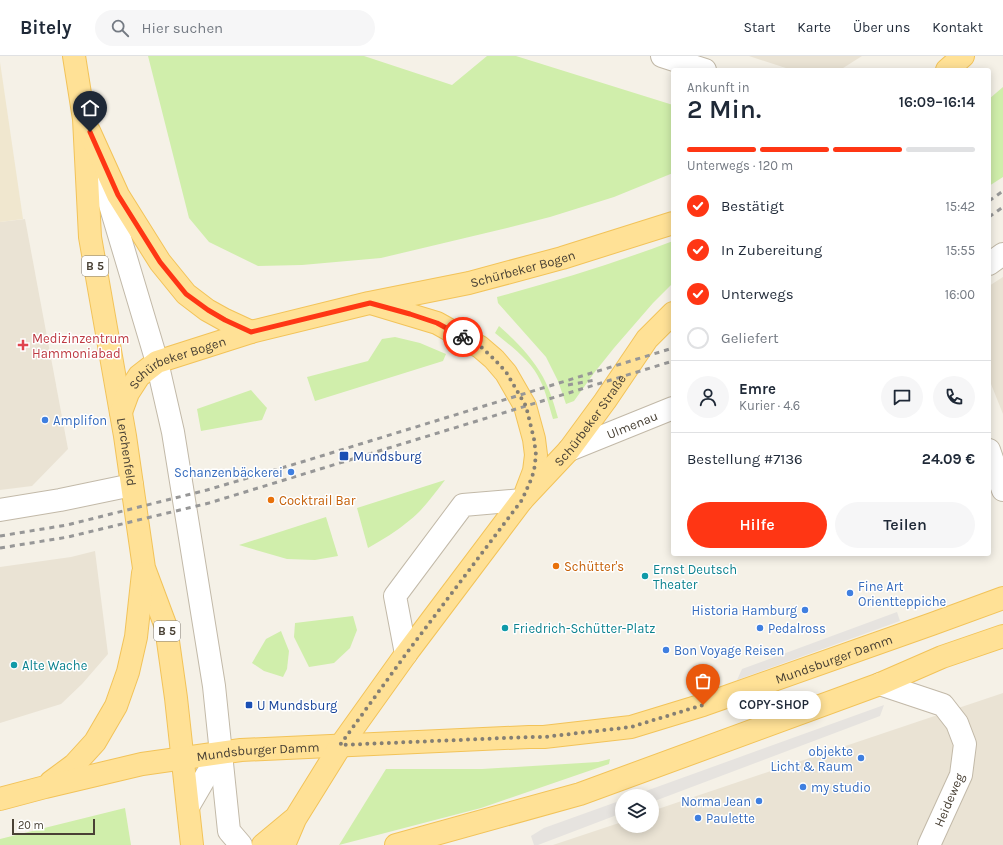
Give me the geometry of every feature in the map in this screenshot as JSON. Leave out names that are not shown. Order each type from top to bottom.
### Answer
[{"type":"main road","name":"Lerchenfeld","points":[[74,56],[84,119],[90,237],[121,412],[144,568],[166,627],[176,698],[192,845]]},
{"type":"main road","points":[[949,68],[963,56]]},
{"type":"main road","name":"Schürbeker Bogen","points":[[84,119],[118,195],[160,262],[186,294],[225,320],[251,332]]},
{"type":"main road","name":"Schürbeker Bogen","points":[[121,412],[128,393],[139,376],[157,362],[188,351],[251,332],[370,303],[469,284],[562,258],[671,224]]},
{"type":"main road","name":"Schürbeker Bogen","points":[[370,303],[437,323],[480,346],[506,372],[526,406],[534,439],[536,455],[534,471],[522,500]]},
{"type":"main road","name":"Schürbeker Straße","points":[[295,819],[340,745],[406,654],[522,500],[569,450],[605,402],[647,339],[671,315]]},
{"type":"main road","points":[[45,787],[74,765],[95,742],[116,706],[128,672],[136,637],[144,568]]},
{"type":"main road","name":"Mundsburger Damm","points":[[0,799],[142,764],[183,759],[220,752],[340,745],[544,737],[631,727],[703,705],[1003,598]]},
{"type":"main road","points":[[396,845],[580,794],[880,684],[932,661],[1003,636]]},
{"type":"main road","points":[[263,845],[295,819]]},
{"type":"main road","points":[[284,845],[295,819]]},
{"type":"street","points":[[662,56],[699,68]]},
{"type":"street","points":[[84,119],[157,362],[173,432],[211,663],[229,831],[241,845]]},
{"type":"street","points":[[991,263],[1003,254]]},
{"type":"street","name":"Ulmenau","points":[[569,450],[671,409]]},
{"type":"street","points":[[991,458],[998,488]]},
{"type":"street","points":[[0,510],[60,500],[132,485]]},
{"type":"street","points":[[406,654],[395,596],[463,505],[522,500]]},
{"type":"street","name":"Heideweg","points":[[880,684],[943,706],[957,723],[965,744],[961,775],[929,845]]},
{"type":"street","points":[[188,807],[220,752]]},
{"type":"shaded area","points":[[749,56],[862,56],[843,68],[786,68]]},
{"type":"shaded area","points":[[0,62],[23,219],[0,222]]},
{"type":"shaded area","points":[[25,219],[68,449],[32,486],[0,490],[0,222]]},
{"type":"shaded area","points":[[1003,277],[1003,414],[991,384],[991,285]]},
{"type":"shaded area","points":[[95,551],[108,654],[82,684],[61,704],[0,723],[0,567],[71,557]]},
{"type":"shaded area","points":[[897,612],[900,621],[737,680],[742,669]]},
{"type":"shaded area","points":[[1003,693],[1003,845],[553,845],[615,824],[615,833],[659,833],[659,809]]},
{"type":"shaded area","points":[[884,705],[880,716],[659,799],[659,789],[651,789]]},
{"type":"shaded area","points":[[615,803],[615,816],[538,845],[534,845],[531,836],[544,828]]},
{"type":"green space","points":[[148,56],[364,56],[452,85],[487,56],[516,56],[671,104],[671,174],[614,197],[550,217],[381,258],[302,265],[258,266],[209,242],[189,218]]},
{"type":"green space","points":[[1003,87],[1003,177],[991,185],[991,97]]},
{"type":"green space","points":[[671,242],[671,285],[653,303],[614,348],[574,401],[566,404],[558,381],[546,357],[498,303],[497,297],[541,285],[629,257]]},
{"type":"green space","points":[[499,326],[512,337],[539,370],[550,392],[558,418],[553,419],[546,394],[532,367],[508,343],[495,333]]},
{"type":"green space","points":[[395,337],[420,343],[446,354],[443,361],[315,401],[307,377],[368,361],[382,339]]},
{"type":"green space","points":[[251,390],[267,408],[262,420],[201,431],[197,409]]},
{"type":"green space","points":[[445,480],[415,516],[395,532],[368,548],[357,508]]},
{"type":"green space","points":[[326,517],[338,556],[315,560],[287,559],[239,545]]},
{"type":"green space","points":[[353,616],[357,630],[350,648],[334,663],[309,667],[294,637],[295,623]]},
{"type":"green space","points":[[281,631],[289,651],[287,669],[283,677],[264,671],[252,663],[266,639]]},
{"type":"green space","points":[[610,759],[609,764],[481,808],[339,845],[386,769],[482,769],[598,762]]},
{"type":"green space","points":[[125,808],[131,845],[0,845],[0,839]]},
{"type":"railway","points":[[991,200],[1003,191]]},
{"type":"railway","points":[[991,216],[1003,207]]},
{"type":"railway","points":[[0,536],[67,525],[207,490],[671,349]]},
{"type":"railway","points":[[0,548],[68,537],[209,503],[671,362]]},
{"type":"railway","points":[[568,385],[595,380]]},
{"type":"way so far","points":[[463,337],[480,346],[506,372],[526,406],[534,439],[536,455],[534,471],[522,500],[406,654],[340,745],[544,737],[576,734],[631,727],[703,705]]},
{"type":"place","name":"Medizinzentrum Hammoniabad","points":[[23,345]]},
{"type":"place","name":"Amplifon","points":[[45,420]]},
{"type":"place","name":"Mundsburg","points":[[344,456]]},
{"type":"place","name":"Schanzenbäckerei","points":[[291,472]]},
{"type":"place","name":"Cocktrail Bar","points":[[271,500]]},
{"type":"place","name":"Schütter's","points":[[556,566]]},
{"type":"place","name":"Ernst Deutsch Theater","points":[[645,576]]},
{"type":"place","name":"Fine Art Orientteppiche","points":[[850,593]]},
{"type":"place","name":"Historia Hamburg","points":[[805,610]]},
{"type":"place","name":"Friedrich-Schütter-Platz","points":[[505,628]]},
{"type":"place","name":"Pedalross","points":[[760,628]]},
{"type":"place","name":"Bon Voyage Reisen","points":[[666,650]]},
{"type":"place","name":"Alte Wache","points":[[14,665]]},
{"type":"place","name":"U Mundsburg","points":[[249,705]]},
{"type":"place","name":"COPY-SHOP","points":[[703,705]]},
{"type":"place","name":"objekte Licht & Raum","points":[[861,758]]},
{"type":"place","name":"my studio","points":[[803,787]]},
{"type":"place","name":"Norma Jean","points":[[759,801]]},
{"type":"place","name":"Paulette","points":[[698,818]]},
{"type":"route","points":[[90,132],[118,195],[160,262],[186,294],[225,320],[251,332],[370,303],[437,323],[463,337]]}]
